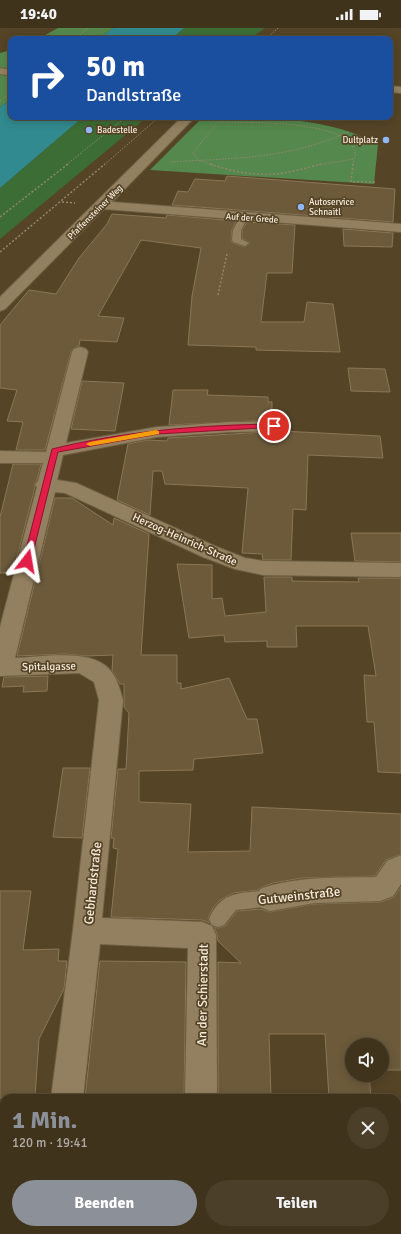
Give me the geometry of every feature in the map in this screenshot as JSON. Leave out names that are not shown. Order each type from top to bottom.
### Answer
[{"type":"street","name":"Pfaffensteiner Weg","points":[[0,306],[186,120]]},
{"type":"street","name":"Auf der Grede","points":[[102,205],[401,228]]},
{"type":"street","points":[[1,667],[80,352]]},
{"type":"street","points":[[0,457],[54,454],[158,432],[230,427],[274,426]]},
{"type":"street","name":"Herzog-Heinrich-Straße","points":[[46,485],[70,487],[210,552],[242,564],[263,568],[293,570],[401,570]]},
{"type":"street","name":"Spitalgasse","points":[[1,667],[79,664],[97,671]]},
{"type":"street","name":"Gebhardstraße","points":[[68,1094],[111,700],[105,679],[97,671]]},
{"type":"street","name":"Gutweinstraße","points":[[270,898],[314,891],[380,889],[386,885],[392,872],[401,867]]},
{"type":"street","name":"An der Schierstadt","points":[[87,930],[209,928],[201,1094]]},
{"type":"lane","points":[[244,217],[237,230],[236,240],[245,243]]},
{"type":"lane","name":"Gutweinstraße","points":[[209,928],[231,903],[270,898]]},
{"type":"path","points":[[79,36],[88,28]]},
{"type":"path","points":[[269,36],[278,28]]},
{"type":"path","points":[[0,101],[8,94]]},
{"type":"path","points":[[0,217],[122,120]]},
{"type":"path","points":[[0,252],[61,202],[156,120]]},
{"type":"path","points":[[354,159],[324,163],[285,173],[263,175],[222,168],[198,160],[193,153],[198,144],[218,122],[284,125],[326,130],[350,143],[356,154],[351,182],[375,182]]},
{"type":"path","points":[[142,164],[268,156],[302,150],[340,137],[350,131]]},
{"type":"path","points":[[218,295],[230,244],[236,240]]},
{"type":"green space","points":[[58,28],[114,28],[102,36],[43,36]]},
{"type":"green space","points":[[184,28],[265,28],[254,36],[175,36]]},
{"type":"green space","points":[[8,51],[8,101],[0,107],[0,53]]},
{"type":"green space","points":[[79,120],[143,120],[0,239],[0,188]]},
{"type":"green space","points":[[200,120],[292,120],[315,123],[358,135],[378,144],[374,184],[150,170]]},
{"type":"water","points":[[114,28],[184,28],[175,36],[102,36]]},
{"type":"water","points":[[8,101],[8,120],[79,120],[0,188],[0,107]]},
{"type":"building","points":[[227,176],[395,189],[393,222],[172,205],[178,191],[188,192],[195,179],[225,181]]},
{"type":"building","points":[[112,214],[166,218],[167,215],[236,221],[232,230],[231,241],[245,247],[250,243],[242,238],[242,230],[247,222],[295,225],[292,273],[267,273],[261,322],[304,322],[307,302],[333,304],[340,352],[256,350],[256,347],[188,345],[192,296],[201,248],[141,240],[98,316],[124,318],[117,342],[80,340],[79,346],[74,348],[71,352],[45,450],[16,450],[23,422],[7,421],[17,390],[0,388],[0,325],[29,290],[56,294],[79,258],[107,224]]},
{"type":"building","points":[[343,229],[393,233],[392,247],[344,246]]},
{"type":"building","points":[[348,368],[385,369],[390,392],[351,391]]},
{"type":"building","points":[[82,381],[124,383],[115,431],[71,429]]},
{"type":"building","points":[[173,390],[208,390],[207,395],[268,397],[268,402],[272,402],[272,420],[169,425]]},
{"type":"building","points":[[281,431],[380,436],[383,458],[308,455],[306,510],[293,509],[291,560],[263,560],[262,554],[242,553],[248,488],[165,484],[162,471],[153,471],[150,515],[117,500],[128,444],[147,440],[167,441],[168,438]]},
{"type":"building","points":[[13,464],[41,464],[37,480],[34,485],[35,487],[13,573],[0,573],[0,517]]},
{"type":"building","points":[[55,498],[72,498],[113,525],[114,518],[149,534],[141,655],[177,655],[177,683],[181,683],[181,689],[229,678],[247,719],[257,719],[263,753],[194,759],[193,770],[139,771],[139,802],[191,804],[188,852],[250,851],[252,807],[401,814],[401,854],[386,860],[375,876],[302,878],[273,883],[258,890],[233,893],[219,901],[213,908],[208,918],[210,923],[202,920],[111,917],[118,849],[113,848],[114,838],[111,838],[118,769],[126,769],[129,713],[124,707],[124,684],[120,684],[112,671],[113,655],[86,656],[65,654],[17,656]]},
{"type":"building","points":[[351,533],[401,533],[401,562],[355,561]]},
{"type":"building","points":[[177,564],[212,565],[212,599],[222,598],[225,616],[266,612],[264,577],[292,577],[292,581],[359,582],[358,578],[401,578],[401,773],[378,772],[374,722],[367,722],[364,675],[376,676],[368,626],[296,626],[297,647],[267,647],[267,641],[225,642],[224,635],[189,638]]},
{"type":"building","points":[[48,676],[47,691],[23,692],[24,686],[2,687],[4,677]]},
{"type":"building","points":[[63,768],[90,768],[82,838],[53,837]]},
{"type":"building","points":[[401,887],[401,1070],[389,1070],[389,1038],[345,1038],[345,1082],[370,1082],[371,1094],[329,1094],[325,1034],[269,1034],[271,1094],[218,1094],[218,962],[241,963],[218,941],[214,927],[218,928],[225,926],[237,911],[260,909],[270,912],[314,904],[381,902],[394,897]]},
{"type":"building","points":[[0,891],[31,891],[23,950],[59,949],[58,961],[67,961],[64,989],[39,1039],[35,1094],[0,1094]]},
{"type":"building","points":[[100,961],[186,962],[184,1094],[85,1094]]},
{"type":"slow traffic","points":[[90,444],[156,432]]},
{"type":"place","name":"Badestelle","points":[[89,130]]},
{"type":"place","name":"Dultplatz","points":[[386,140]]},
{"type":"place","name":"Autoservice Schnaitl","points":[[301,207]]},
{"type":"route","points":[[27,561],[54,451],[158,432],[230,427],[274,426]]}]
